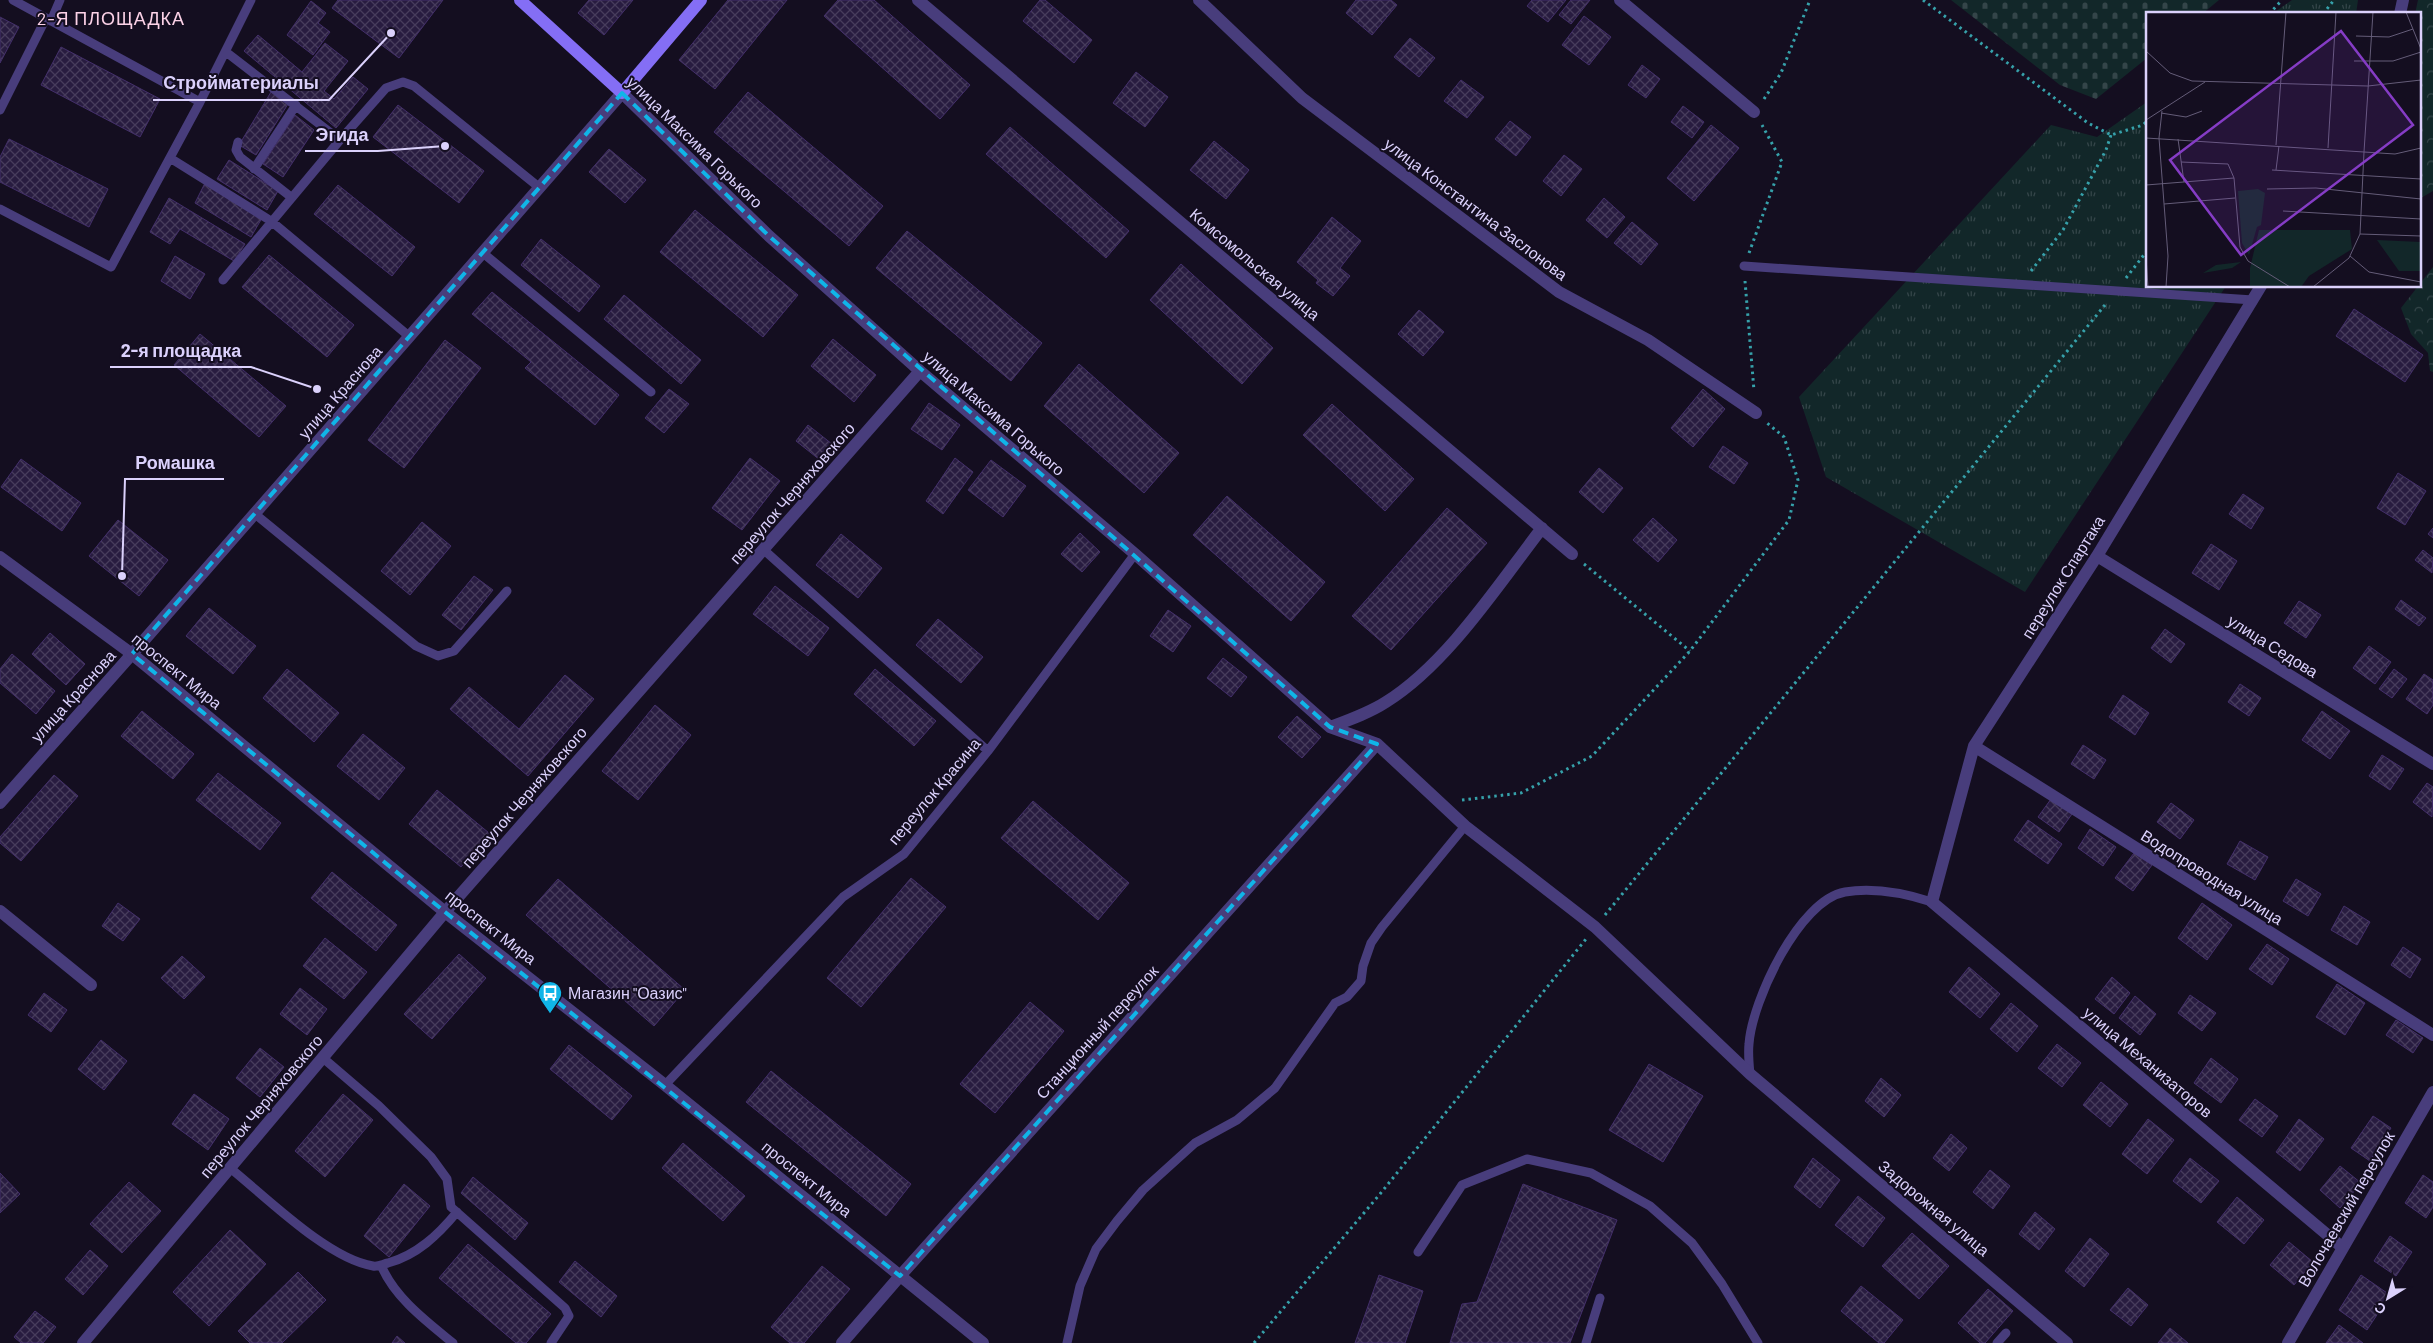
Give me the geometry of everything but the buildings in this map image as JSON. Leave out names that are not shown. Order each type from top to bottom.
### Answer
[{"type":"main road","name":"улица Максима Горького","points":[[520,0],[622,93]]},
{"type":"main road","name":"улица Краснова","points":[[622,93],[701,0]]},
{"type":"street","name":"Комсомольская улица","points":[[918,0],[1572,554]]},
{"type":"street","name":"улица Константина Заслонова","points":[[1199,0],[1302,98],[1559,292],[1648,340],[1756,413]]},
{"type":"street","points":[[1620,0],[1754,112]]},
{"type":"street","name":"улица Краснова","points":[[0,803],[622,93]]},
{"type":"street","name":"улица Максима Горького","points":[[622,93],[769,236],[920,371],[1135,554],[1330,727],[1377,744],[1466,826],[1595,927]]},
{"type":"street","name":"переулок Спартака","points":[[1932,902],[1974,746],[2097,556],[2261,288]]},
{"type":"street","name":"переулок Черняховского","points":[[83,1343],[445,912],[920,371]]},
{"type":"street","points":[[1330,727],[1356,718],[1386,702],[1420,676],[1455,639],[1542,528]]},
{"type":"street","name":"улица Седова","points":[[2097,556],[2433,764]]},
{"type":"street","name":"проспект Мира","points":[[0,557],[132,654],[445,912],[665,1085],[983,1343]]},
{"type":"street","name":"Станционный переулок","points":[[842,1343],[1377,744]]},
{"type":"street","name":"Водопроводная улица","points":[[1974,746],[2433,1035]]},
{"type":"street","name":"улица Механизаторов","points":[[1932,902],[2343,1248]]},
{"type":"street","points":[[0,911],[91,985]]},
{"type":"street","name":"Задорожная улица","points":[[1595,927],[1750,1074],[2067,1343]]},
{"type":"street","name":"Волочаевский переулок","points":[[2288,1343],[2433,1092]]},
{"type":"lane","points":[[13,0],[200,102]]},
{"type":"lane","points":[[0,110],[60,0]]},
{"type":"lane","points":[[0,209],[112,267],[200,102],[251,0]]},
{"type":"lane","points":[[226,52],[340,140]]},
{"type":"lane","points":[[223,280],[271,221],[386,88],[403,82],[414,86],[540,188]]},
{"type":"lane","points":[[254,169],[296,105]]},
{"type":"lane","points":[[238,142],[236,150],[240,157],[292,197]]},
{"type":"lane","points":[[170,158],[271,221],[410,337]]},
{"type":"lane","points":[[483,252],[652,392]]},
{"type":"lane","points":[[1744,266],[2253,300]]},
{"type":"lane","points":[[254,514],[416,646],[438,656],[454,651],[507,591]]},
{"type":"lane","points":[[764,550],[988,751]]},
{"type":"lane","name":"переулок Красина","points":[[665,1085],[844,897],[904,854],[988,751],[1135,554]]},
{"type":"lane","points":[[1067,1343],[1080,1286],[1096,1249],[1143,1190],[1195,1143],[1237,1120],[1275,1088],[1334,1003],[1347,997],[1361,981],[1363,966],[1372,943],[1382,927],[1466,826]]},
{"type":"lane","points":[[1750,1074],[1749,1043],[1765,985],[1786,946],[1824,901],[1844,892],[1872,891],[1897,892],[1932,902]]},
{"type":"lane","points":[[323,1058],[379,1106],[431,1157],[447,1179],[451,1207],[565,1308],[569,1316],[551,1343]]},
{"type":"lane","points":[[1418,1252],[1462,1185],[1527,1159],[1591,1173],[1650,1206],[1692,1243],[1722,1284],[1758,1343]]},
{"type":"lane","points":[[230,1168],[305,1230],[345,1256],[375,1266],[398,1260],[419,1249],[439,1233],[457,1212]]},
{"type":"lane","points":[[381,1264],[386,1278],[406,1301],[453,1343]]},
{"type":"lane","points":[[1586,1343],[1600,1298]]},
{"type":"lane","points":[[1997,1343],[2006,1333]]},
{"type":"path","points":[[1440,803],[1522,793],[1592,756],[1690,651],[1790,520],[1798,480],[1784,437],[1756,413],[1744,266],[1782,162],[1754,112],[1781,73],[1810,0]]},
{"type":"path","points":[[1923,0],[2088,123],[2111,134],[2143,125],[2146,122]]},
{"type":"path","points":[[2271,12],[2282,0]]},
{"type":"path","points":[[2325,12],[2334,0]]},
{"type":"path","points":[[2017,284],[2037,265],[2063,230],[2106,150],[2111,134]]},
{"type":"path","points":[[1254,1343],[1386,1186],[2069,346],[2117,291],[2146,252]]},
{"type":"path","points":[[1572,554],[1690,651]]},
{"type":"highlighted area","points":[[622,93],[769,236],[1330,727],[1377,744],[900,1276],[445,912],[132,654]]},
{"type":"green space","points":[[1951,0],[2219,0],[2204,12],[2146,12],[2146,59],[2096,99],[2060,85]]},
{"type":"green space","points":[[2292,0],[2358,0],[2356,12],[2275,12]]},
{"type":"green space","points":[[2418,0],[2433,0],[2433,191],[2420,198],[2420,12],[2415,12]]},
{"type":"green space","points":[[2146,103],[2146,288],[2225,288],[2025,592],[1826,477],[1799,397],[2051,125],[2097,137]]},
{"type":"green space","points":[[2433,267],[2433,372],[2430,371],[2428,353],[2411,334],[2401,308],[2417,288],[2420,288],[2420,284]]},
{"type":"place","name":"Стройматериалы","points":[[391,33]]},
{"type":"place","name":"Эгида","points":[[445,146]]},
{"type":"place","name":"2-я площадка","points":[[317,389]]},
{"type":"place","name":"Ромашка","points":[[122,576]]},
{"type":"place","name":"Магазин \"Оазис\"","points":[[550,1014]]},
{"type":"district","name":"2-Я ПЛОЩАДКА","points":[[111,19]]}]
